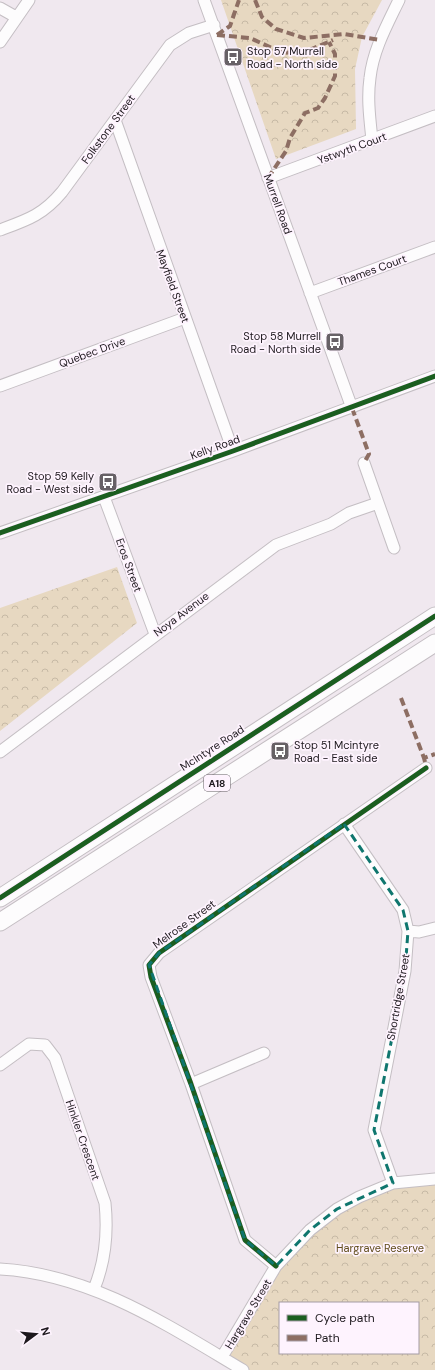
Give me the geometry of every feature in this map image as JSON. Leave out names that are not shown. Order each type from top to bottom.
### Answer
[{"type":"main road","name":"McIntyre Road","points":[[0,898],[435,616]]},
{"type":"main road","name":"A18","points":[[0,922],[435,644]]},
{"type":"street","points":[[0,42],[29,0]]},
{"type":"street","name":"Murrell Road","points":[[204,0],[214,24],[268,178],[352,408]]},
{"type":"street","points":[[372,140],[369,110],[372,67],[380,40],[399,0]]},
{"type":"street","points":[[0,8],[16,17]]},
{"type":"street","name":"Folkstone Street","points":[[0,230],[31,219],[48,208],[62,192],[170,44],[189,33],[214,24]]},
{"type":"street","name":"Ystwyth Court","points":[[268,178],[435,116]]},
{"type":"street","name":"Mayfield Street","points":[[115,120],[233,451]]},
{"type":"street","name":"Thames Court","points":[[310,293],[435,247]]},
{"type":"street","name":"Quebec Drive","points":[[0,386],[185,318]]},
{"type":"street","name":"Kelly Road","points":[[0,533],[233,451],[435,376]]},
{"type":"street","points":[[364,463],[394,548]]},
{"type":"street","name":"Eros Street","points":[[104,496],[154,634]]},
{"type":"street","name":"Noya Avenue","points":[[0,752],[154,634],[276,545],[331,524],[350,513],[378,502]]},
{"type":"street","name":"Melrose Street","points":[[276,1266],[245,1240],[191,1084],[151,977],[149,965],[159,952],[426,768]]},
{"type":"street","name":"Shortridge Street","points":[[344,824],[403,910],[408,931],[405,971],[374,1130],[393,1183]]},
{"type":"street","points":[[408,931],[418,932],[435,928]]},
{"type":"street","name":"Hinkler Crescent","points":[[0,1065],[29,1044],[45,1045],[55,1058],[105,1203],[107,1232],[102,1260],[94,1289]]},
{"type":"street","points":[[191,1084],[264,1053]]},
{"type":"street","name":"Hargrave Street","points":[[222,1357],[276,1266],[310,1230],[336,1209],[359,1196],[393,1183],[435,1179]]},
{"type":"street","points":[[0,1269],[48,1276],[94,1289],[154,1317],[243,1370]]},
{"type":"highlighted area","points":[[344,824],[403,910],[408,931],[405,971],[374,1130],[393,1183],[337,1209],[310,1230],[276,1266],[245,1240],[149,965],[159,953]]},
{"type":"green space","points":[[221,0],[382,0],[362,37],[355,69],[356,129],[276,159]]},
{"type":"green space","points":[[117,567],[137,623],[0,731],[0,608]]},
{"type":"green space","name":"Hargrave Reserve","points":[[435,1179],[435,1370],[243,1370],[222,1357],[276,1266],[337,1209],[359,1197]]},
{"type":"marked path","points":[[217,35],[230,26],[239,0]]},
{"type":"marked path","points":[[255,0],[262,17],[276,29],[304,38],[344,34],[380,40]]},
{"type":"marked path","points":[[217,35],[250,38],[283,53],[307,51],[333,40]]},
{"type":"marked path","points":[[268,178],[286,151],[290,138],[305,113],[318,108],[325,98],[335,76],[335,54],[329,42]]},
{"type":"marked path","points":[[352,408],[369,454],[364,463]]},
{"type":"marked path","points":[[401,698],[424,758]]},
{"type":"marked path","points":[[425,762],[424,758],[435,754]]},
{"type":"cycle path","points":[[0,533],[233,451],[435,376]]},
{"type":"cycle path","points":[[0,898],[435,616]]},
{"type":"cycle path","points":[[276,1266],[245,1240],[191,1084],[151,977],[149,965],[159,953],[426,768]]},
{"type":"place","name":"Stop 57 Murrell Road - North side","points":[[233,57]]},
{"type":"place","name":"Stop 58 Murrell Road - North side","points":[[335,342]]},
{"type":"place","name":"Stop 59 Kelly Road - West side","points":[[108,482]]},
{"type":"place","name":"Stop 51 Mcintyre Road - East side","points":[[280,751]]}]
